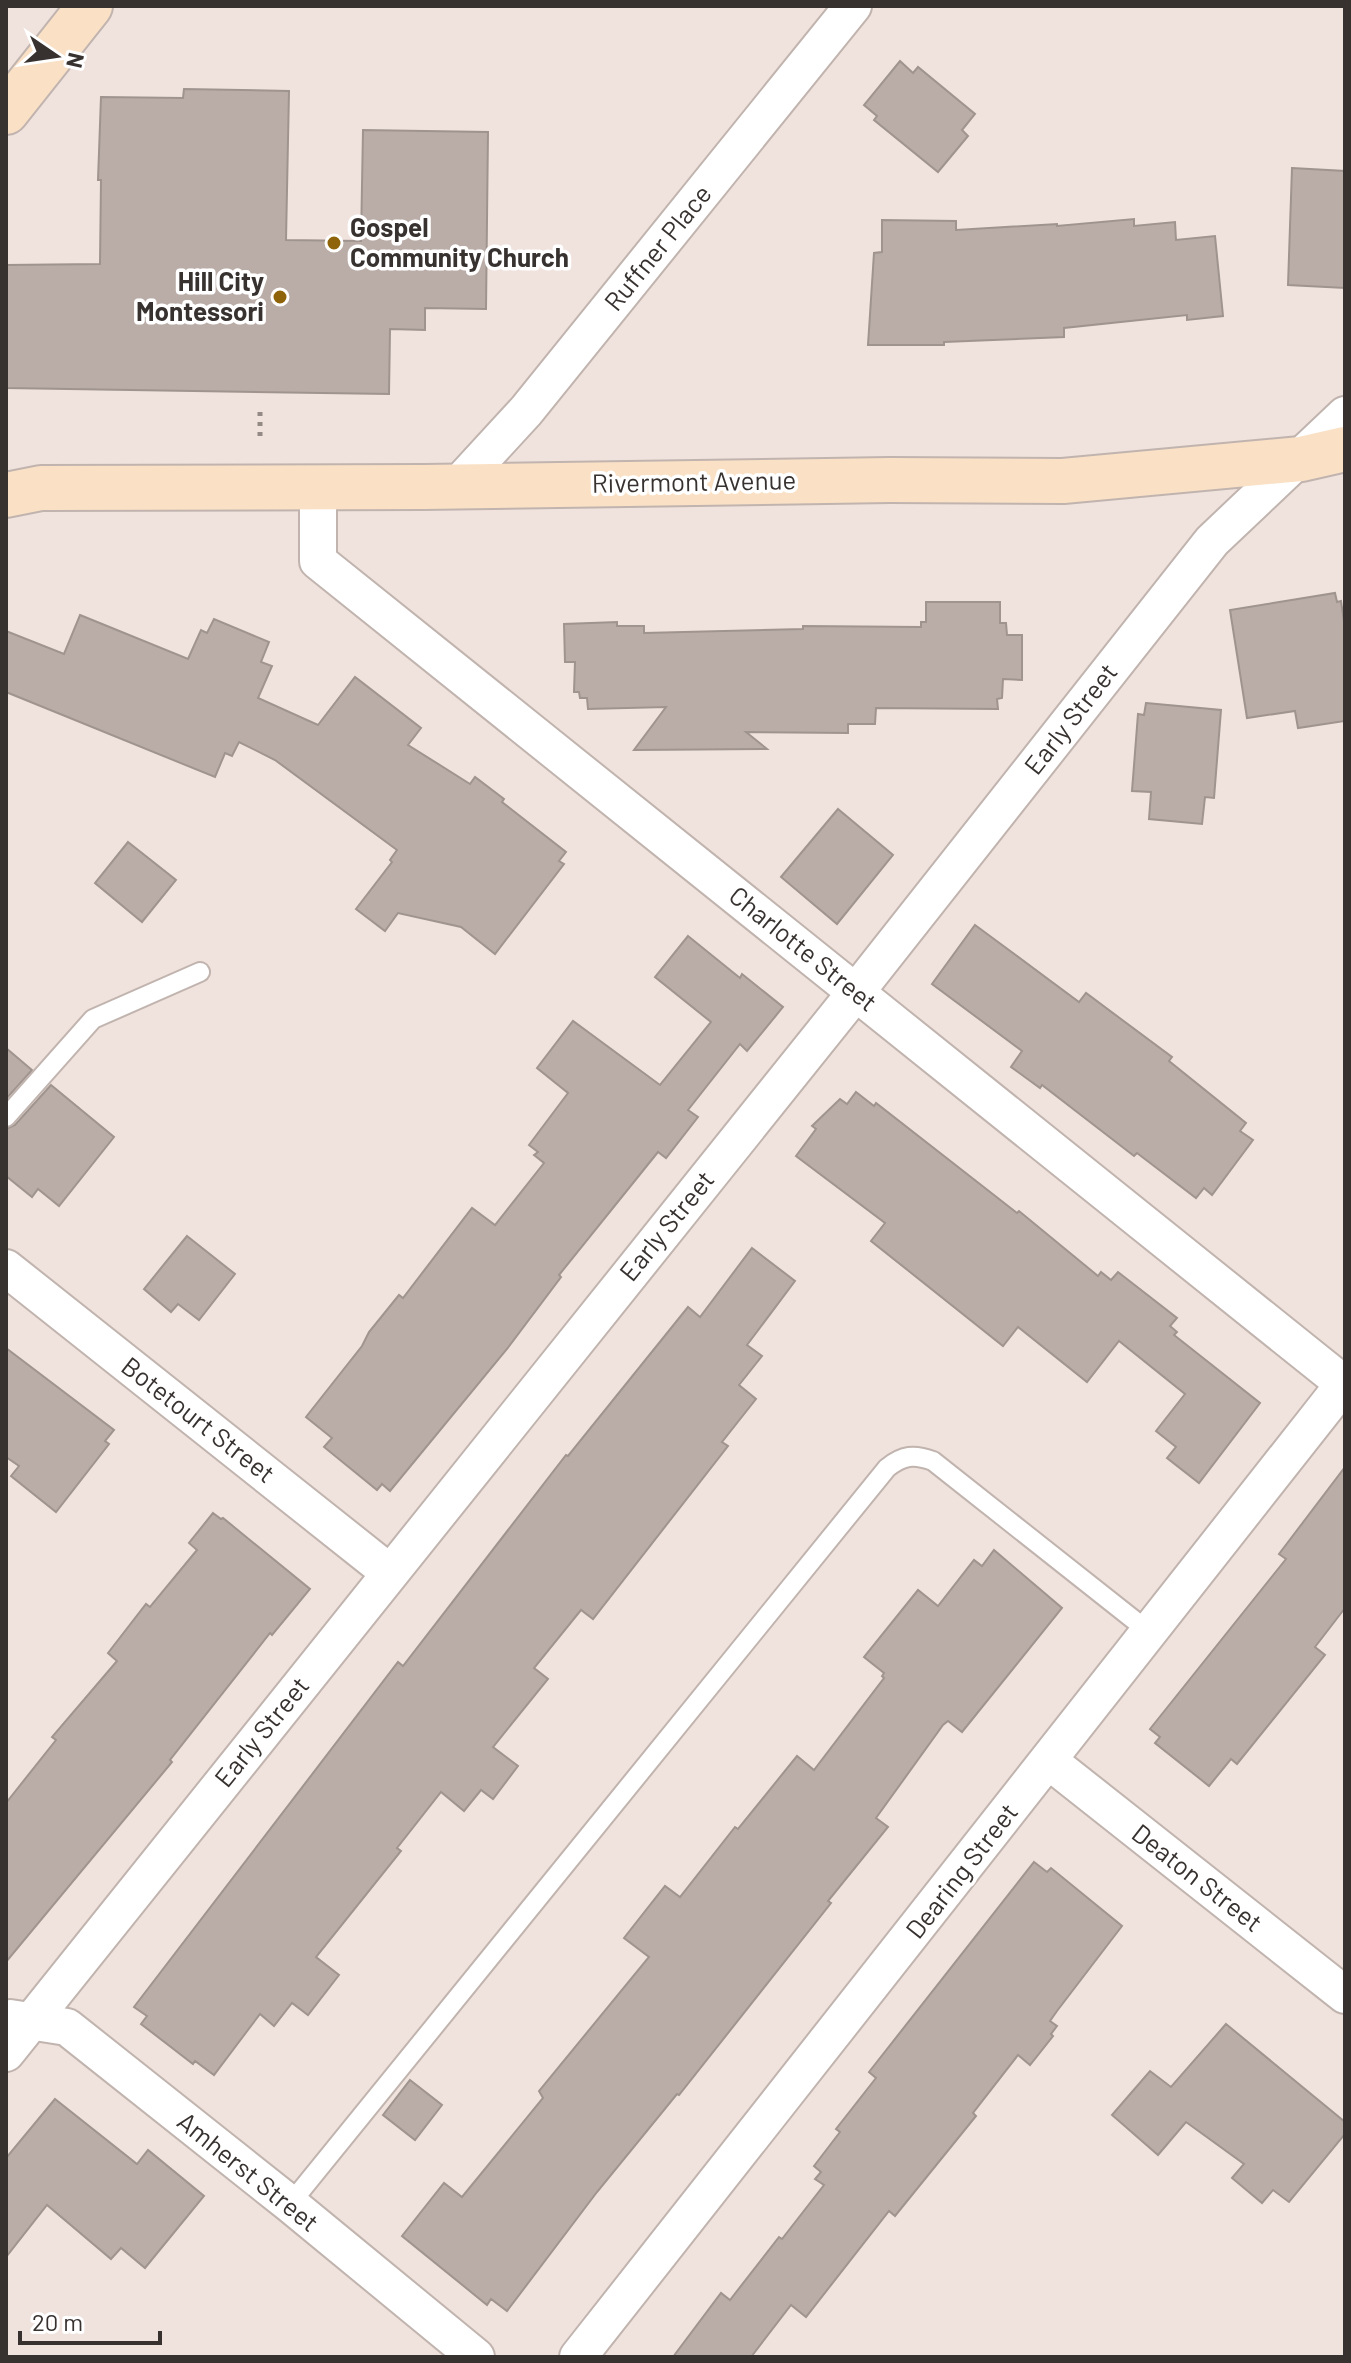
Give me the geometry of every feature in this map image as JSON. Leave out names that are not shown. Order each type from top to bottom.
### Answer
[{"type":"main road","points":[[6,112],[90,6]]},
{"type":"main road","name":"Rivermont Avenue","points":[[18,488],[1063,481],[1301,459],[1345,449]]},
{"type":"street","name":"Ruffner Place","points":[[457,486],[536,399],[853,6]]},
{"type":"street","name":"Early Street","points":[[6,2053],[19,2019],[390,1573],[856,992],[1212,541],[1345,415]]},
{"type":"street","name":"Charlotte Street","points":[[318,488],[318,561],[1344,1384]]},
{"type":"street","name":"Botetourt Street","points":[[6,1268],[390,1573]]},
{"type":"street","name":"Dearing Street","points":[[578,2357],[1344,1384]]},
{"type":"street","name":"Deaton Street","points":[[1049,1761],[1345,1995]]},
{"type":"street","name":"Amherst Street","points":[[19,2019],[67,2027],[476,2357]]},
{"type":"lane","points":[[6,1117],[93,1019],[200,972]]},
{"type":"lane","points":[[290,2204],[887,1468],[900,1457],[917,1455],[933,1461],[1148,1631]]},
{"type":"path","points":[[260,412],[260,436]]},
{"type":"building","points":[[900,61],[913,73],[918,67],[975,114],[962,130],[968,136],[938,172],[874,120],[877,116],[864,105]]},
{"type":"building","name":"Gospel Community Church","points":[[184,89],[289,91],[286,240],[361,241],[363,130],[488,132],[486,309],[425,308],[425,330],[390,329],[389,394],[6,388],[6,265],[100,264],[101,180],[98,180],[101,97],[183,98]]},
{"type":"building","points":[[1292,168],[1345,171],[1345,288],[1288,285]]},
{"type":"building","points":[[1134,219],[1134,226],[1175,222],[1176,240],[1215,236],[1223,316],[1187,320],[1187,315],[1064,328],[1064,337],[944,342],[944,345],[868,345],[874,253],[882,252],[882,220],[956,221],[956,230]]},
{"type":"building","points":[[1335,593],[1337,602],[1341,601],[1345,628],[1345,721],[1298,728],[1295,711],[1247,718],[1230,610]]},
{"type":"building","points":[[926,602],[1000,602],[1000,623],[1006,623],[1007,635],[1022,635],[1022,680],[1003,679],[1002,698],[997,699],[998,709],[876,708],[875,724],[848,724],[848,733],[746,732],[767,749],[634,750],[666,707],[588,709],[587,698],[580,698],[579,692],[574,692],[575,662],[565,662],[564,624],[617,622],[617,626],[644,626],[644,633],[803,629],[803,626],[921,627],[921,622],[926,622]]},
{"type":"building","points":[[80,615],[188,659],[201,630],[207,633],[214,619],[269,642],[261,662],[272,666],[258,698],[318,725],[355,677],[421,728],[408,745],[470,784],[475,777],[504,799],[502,802],[566,852],[559,861],[564,864],[495,954],[461,927],[398,913],[385,931],[356,909],[392,862],[390,860],[397,850],[275,760],[239,742],[232,756],[225,753],[215,777],[6,692],[6,631],[64,654]]},
{"type":"building","points":[[1146,703],[1221,710],[1214,798],[1205,797],[1202,824],[1149,819],[1151,792],[1132,791],[1138,714],[1144,715]]},
{"type":"building","points":[[838,809],[893,855],[837,924],[781,877]]},
{"type":"building","points":[[128,842],[176,880],[142,922],[95,883]]},
{"type":"building","points":[[975,925],[1079,1002],[1086,993],[1172,1057],[1169,1061],[1246,1123],[1240,1131],[1253,1140],[1212,1195],[1204,1188],[1196,1198],[1137,1153],[1134,1156],[1042,1085],[1040,1088],[1011,1067],[1022,1051],[932,984]]},
{"type":"building","points":[[688,936],[740,978],[742,974],[783,1007],[747,1051],[740,1044],[688,1110],[698,1117],[666,1158],[658,1152],[559,1275],[561,1277],[507,1349],[390,1491],[382,1484],[377,1490],[324,1447],[332,1438],[306,1417],[362,1346],[369,1332],[399,1295],[403,1298],[472,1208],[495,1225],[544,1163],[534,1155],[538,1152],[529,1145],[568,1093],[537,1068],[573,1021],[660,1085],[711,1022],[655,977]]},
{"type":"building","points":[[6,1048],[32,1070],[6,1099]]},
{"type":"building","points":[[51,1085],[114,1137],[59,1206],[38,1189],[32,1197],[6,1176],[6,1129],[15,1125]]},
{"type":"building","points":[[856,1092],[874,1106],[876,1103],[1017,1213],[1019,1211],[1098,1276],[1101,1272],[1111,1280],[1118,1272],[1177,1318],[1170,1326],[1177,1332],[1174,1335],[1260,1403],[1199,1483],[1167,1458],[1176,1447],[1156,1431],[1185,1394],[1119,1341],[1087,1382],[1018,1327],[1003,1346],[871,1241],[885,1223],[796,1156],[816,1129],[812,1126],[840,1099],[847,1104]]},
{"type":"building","points":[[187,1236],[235,1274],[199,1320],[178,1304],[171,1312],[144,1289]]},
{"type":"building","points":[[752,1248],[795,1281],[747,1345],[762,1356],[739,1385],[756,1399],[722,1442],[728,1446],[593,1619],[581,1610],[534,1668],[548,1679],[493,1747],[518,1766],[493,1799],[481,1790],[464,1811],[441,1792],[397,1848],[401,1851],[316,1957],[339,1975],[308,2015],[292,2003],[274,2026],[260,2014],[214,2075],[195,2061],[193,2064],[141,2024],[147,2016],[134,2007],[398,1662],[403,1666],[566,1455],[688,1307],[700,1317]]},
{"type":"building","points":[[6,1348],[114,1430],[105,1441],[109,1444],[56,1512],[11,1476],[19,1466],[6,1457]]},
{"type":"building","points":[[1345,1467],[1345,1608],[1315,1647],[1325,1655],[1237,1764],[1231,1759],[1209,1786],[1155,1743],[1160,1737],[1150,1729],[1286,1559],[1279,1554]]},
{"type":"building","points":[[213,1513],[310,1589],[272,1635],[270,1633],[170,1760],[172,1762],[6,1962],[6,1803],[56,1740],[52,1737],[117,1661],[108,1653],[146,1604],[150,1607],[197,1550],[189,1543]]},
{"type":"building","points":[[994,1550],[1062,1608],[962,1732],[948,1721],[943,1725],[876,1818],[888,1827],[679,2095],[597,2192],[507,2311],[491,2299],[487,2305],[402,2236],[444,2183],[462,2197],[543,2098],[539,2091],[649,1957],[624,1938],[665,1886],[680,1897],[797,1756],[814,1770],[884,1678],[884,1673],[864,1657],[918,1590],[938,1606],[974,1560],[982,1566]]},
{"type":"building","points":[[1034,1862],[1047,1872],[1051,1868],[1122,1926],[1050,2021],[1057,2026],[1051,2034],[1053,2036],[1030,2065],[1018,2055],[973,2113],[976,2116],[895,2216],[889,2211],[806,2317],[791,2305],[751,2357],[673,2357],[721,2293],[730,2300],[824,2185],[815,2179],[821,2172],[814,2166],[840,2132],[836,2129],[876,2078],[869,2072]]},
{"type":"building","points":[[1226,2024],[1345,2122],[1345,2134],[1289,2202],[1273,2190],[1262,2203],[1232,2178],[1244,2164],[1186,2122],[1158,2155],[1112,2115],[1150,2071],[1171,2087]]},
{"type":"building","points":[[410,2080],[442,2105],[415,2140],[383,2115]]},
{"type":"building","points":[[55,2099],[137,2164],[148,2150],[204,2196],[145,2268],[121,2248],[111,2259],[47,2205],[6,2257],[6,2158]]},
{"type":"place","name":"Gospel Community Church","points":[[334,243]]},
{"type":"place","name":"Hill City Montessori","points":[[280,297]]}]
